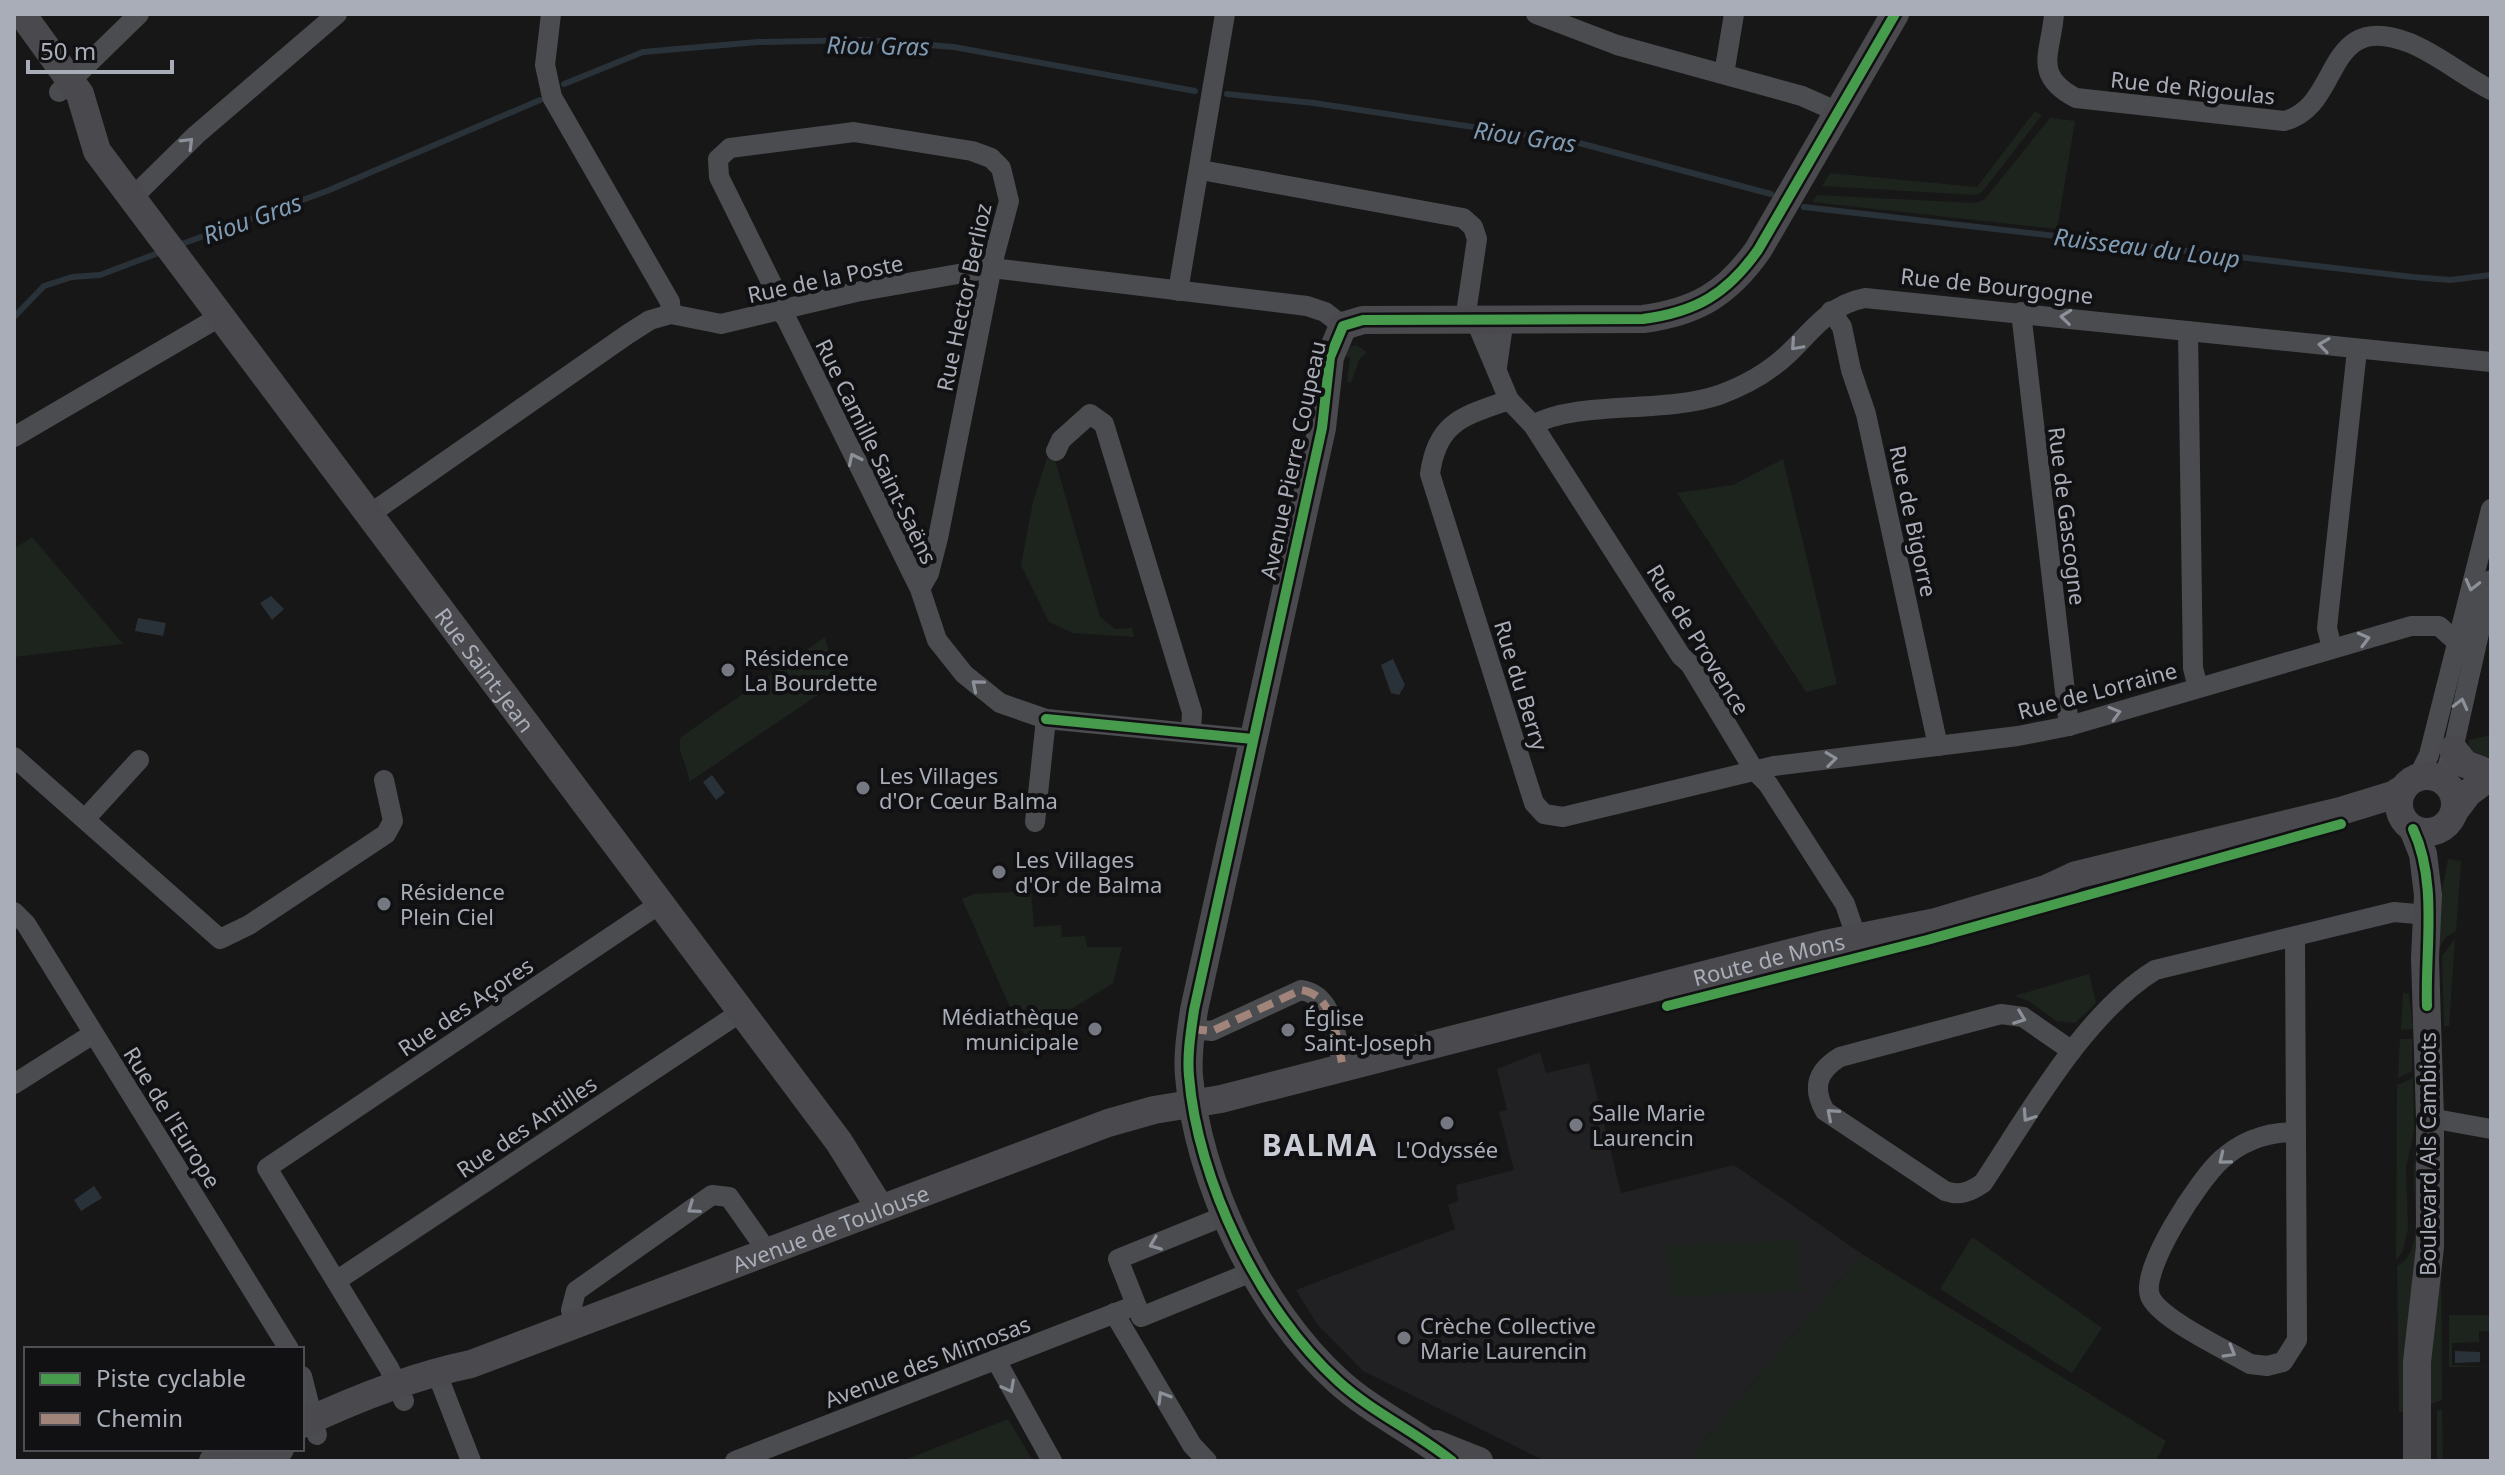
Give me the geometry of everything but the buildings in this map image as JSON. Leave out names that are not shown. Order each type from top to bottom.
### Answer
[{"type":"street","name":"Rue Saint-Jean","points":[[22,14],[65,86]]},
{"type":"street","points":[[65,86],[139,14]]},
{"type":"street","points":[[132,198],[196,135],[337,14]]},
{"type":"street","points":[[370,514],[628,334],[650,320],[671,314],[666,295],[552,97],[545,65],[551,14]]},
{"type":"street","points":[[1178,291],[1201,170],[1225,14]]},
{"type":"street","points":[[1536,14],[1617,45],[1802,96],[1838,112]]},
{"type":"street","points":[[1724,74],[1734,14]]},
{"type":"street","name":"Avenue Pierre Coupeau","points":[[1426,1441],[1341,1384],[1315,1360],[1254,1271],[1227,1215],[1198,1131],[1189,1074],[1191,1029],[1322,428],[1330,357],[1343,326],[1363,320],[1643,319],[1695,308],[1722,292],[1744,270],[1895,14]]},
{"type":"street","name":"Rue de Rigoulas","points":[[2054,14],[2046,65],[2056,86],[2076,98],[2284,121],[2307,110],[2339,55],[2350,44],[2375,35],[2410,43],[2491,90]]},
{"type":"street","name":"Rue Saint-Jean","points":[[14,31],[88,113],[89,132],[97,151],[839,1142],[880,1208]]},
{"type":"street","name":"Rue Hector Berlioz","points":[[718,159],[730,148],[854,132],[884,134],[991,158],[1007,181],[1009,201],[992,268],[938,538],[929,573],[920,589]]},
{"type":"street","name":"Rue Camille Saint-Saëns","points":[[718,159],[719,177],[772,284],[774,304],[781,312],[895,545],[920,589],[937,640],[964,674],[1000,703],[1046,719],[1253,739]]},
{"type":"street","points":[[1201,170],[1463,218],[1473,227],[1477,239],[1483,319]]},
{"type":"street","name":"Rue de la Poste","points":[[671,314],[721,324],[856,292],[992,268],[1317,308],[1343,326]]},
{"type":"street","name":"Rue de Bourgogne","points":[[1533,425],[1550,416],[1652,409],[1692,403],[1721,394],[1746,383],[1787,355],[1831,311],[1849,301],[1883,297],[2491,362]]},
{"type":"street","name":"Rue de Bigorre","points":[[1831,311],[1842,327],[1851,370],[1866,414],[1938,746]]},
{"type":"street","name":"Rue de Gascogne","points":[[2021,312],[2069,726]]},
{"type":"street","points":[[14,437],[221,316]]},
{"type":"street","name":"Rue de Provence","points":[[1483,319],[1480,331],[1509,400],[1533,425],[1681,656],[1690,664],[1754,770],[1768,784],[1845,904],[1857,939]]},
{"type":"street","points":[[2188,331],[2193,668],[2198,688]]},
{"type":"street","points":[[2332,648],[2327,628],[2357,350]]},
{"type":"street","name":"Rue du Berry","points":[[1509,400],[1474,411],[1448,428],[1437,445],[1430,474],[1534,803],[1544,814],[1563,817],[1754,770]]},
{"type":"street","points":[[1056,451],[1061,440],[1090,414],[1104,424],[1192,712],[1191,732]]},
{"type":"street","points":[[2427,781],[2429,755],[2491,509]]},
{"type":"street","points":[[895,545],[913,549],[938,538]]},
{"type":"street","points":[[2453,749],[2465,764],[2490,774],[2468,793],[2452,816],[2431,832],[2410,826],[2399,806],[2427,781],[2453,749],[2491,580]]},
{"type":"street","name":"Rue de Lorraine","points":[[1754,770],[2069,726],[2332,648],[2427,624],[2445,629],[2458,643]]},
{"type":"street","points":[[1035,822],[1046,719]]},
{"type":"street","points":[[14,757],[108,836],[114,849],[220,939],[249,925],[386,834],[393,821],[384,780]]},
{"type":"street","points":[[86,818],[139,760]]},
{"type":"street","name":"Route de Mons","points":[[1193,1102],[1343,1067],[1825,944],[1936,922],[2046,889],[2076,875],[2344,810],[2427,781],[2490,774]]},
{"type":"street","points":[[2427,781],[2456,798],[2452,816]]},
{"type":"street","name":"Route de Mons","points":[[2344,810],[2410,826]]},
{"type":"street","name":"Boulevard Als Cambiots","points":[[2427,905],[2452,816]]},
{"type":"street","name":"Boulevard Als Cambiots","points":[[2410,826],[2423,854],[2427,905],[2430,1118],[2430,1247],[2417,1362],[2417,1461]]},
{"type":"street","name":"Rue des Açores","points":[[336,1281],[267,1168],[661,903]]},
{"type":"street","points":[[2072,1051],[2023,1017],[2001,1014],[1840,1057],[1824,1067],[1818,1080],[1817,1096],[1825,1111],[1955,1194],[1970,1192],[1983,1183],[2072,1051],[2138,981],[2155,970],[2427,905]]},
{"type":"street","name":"Rue de l'Europe","points":[[14,912],[26,924],[288,1347]]},
{"type":"street","points":[[2295,937],[2297,1340],[2283,1362],[2267,1366],[2250,1364],[2157,1309],[2147,1286],[2151,1268],[2214,1168],[2248,1142],[2273,1132],[2295,1132]]},
{"type":"street","points":[[1191,1029],[1212,1031],[1301,990],[1313,992],[1323,999],[1330,1015],[1343,1067]]},
{"type":"street","name":"Rue des Antilles","points":[[336,1281],[741,1012]]},
{"type":"street","points":[[14,1084],[93,1034]]},
{"type":"street","name":"Avenue de Toulouse","points":[[308,1430],[471,1364],[1089,1129],[1193,1102]]},
{"type":"street","points":[[2430,1118],[2491,1129]]},
{"type":"street","points":[[575,1325],[571,1310],[576,1291],[712,1195],[729,1197],[767,1251]]},
{"type":"street","points":[[1227,1215],[1118,1259],[1141,1317],[1254,1271]]},
{"type":"street","points":[[336,1281],[400,1393]]},
{"type":"street","name":"Avenue des Mimosas","points":[[735,1461],[763,1456],[1136,1305]]},
{"type":"street","points":[[1114,1313],[1192,1445],[1207,1461]]},
{"type":"street","points":[[996,1360],[1052,1461]]},
{"type":"street","points":[[439,1379],[471,1461]]},
{"type":"street","points":[[304,1394],[308,1430]]},
{"type":"street","points":[[1426,1441],[1452,1461]]},
{"type":"street","points":[[1426,1441],[1479,1461]]},
{"type":"street","points":[[213,1461],[239,1451]]},
{"type":"street","points":[[251,1461],[275,1451]]},
{"type":"shaded area","points":[[2035,111],[2042,115],[1982,192],[1976,195],[1822,186],[1830,173],[1977,187]]},
{"type":"shaded area","points":[[2050,118],[2075,121],[2057,229],[1812,202],[1817,195],[1976,203],[1984,200]]},
{"type":"shaded area","points":[[1356,345],[1367,352],[1359,360],[1351,383],[1347,382],[1350,358],[1346,356],[1350,347]]},
{"type":"shaded area","points":[[1047,458],[1055,460],[1100,617],[1115,629],[1132,628],[1134,637],[1073,633],[1049,622],[1021,565],[1033,502]]},
{"type":"shaded area","points":[[1783,459],[1837,684],[1806,692],[1677,493],[1733,485]]},
{"type":"shaded area","points":[[32,537],[123,644],[14,657],[14,549]]},
{"type":"shaded area","points":[[271,596],[284,609],[272,620],[260,603]]},
{"type":"shaded area","points":[[138,618],[166,623],[163,636],[135,631]]},
{"type":"shaded area","points":[[825,637],[837,682],[689,782],[680,748],[681,737]]},
{"type":"shaded area","points":[[1393,659],[1405,685],[1399,695],[1391,693],[1381,665]]},
{"type":"shaded area","points":[[2491,735],[2491,756],[2481,759],[2469,748],[2469,740]]},
{"type":"shaded area","points":[[712,775],[725,793],[716,800],[703,782]]},
{"type":"shaded area","points":[[2448,859],[2461,861],[2456,931],[2446,937],[2436,953],[2437,917]]},
{"type":"shaded area","points":[[1031,891],[1034,927],[1061,925],[1062,937],[1085,936],[1087,947],[1122,947],[1113,983],[1027,1037],[1017,1023],[962,899],[974,894]]},
{"type":"shaded area","points":[[2455,939],[2449,1026],[2444,1026],[2442,956]]},
{"type":"shaded area","points":[[2089,974],[2096,1003],[2075,1023],[2056,1021],[2029,1001],[2014,996]]},
{"type":"shaded area","points":[[2403,993],[2409,994],[2413,1029],[2401,1030]]},
{"type":"shaded area","points":[[2400,1039],[2412,1039],[2412,1071],[2398,1078]]},
{"type":"shaded area","points":[[1540,1052],[1546,1073],[1589,1063],[1621,1193],[1734,1165],[1862,1254],[1687,1461],[1545,1461],[1363,1371],[1317,1324],[1296,1290],[1455,1229],[1448,1205],[1458,1201],[1456,1185],[1514,1170],[1499,1112],[1507,1110],[1497,1069]]},
{"type":"shaded area","points":[[2413,1078],[2414,1131],[2406,1168],[2408,1228],[2403,1251],[2396,1260],[2397,1085]]},
{"type":"shaded area","points":[[2421,1158],[2422,1230],[2406,1413],[2399,1412],[2397,1266],[2407,1258],[2412,1247],[2416,1217],[2415,1159]]},
{"type":"shaded area","points":[[94,1186],[102,1198],[81,1211],[74,1200]]},
{"type":"shaded area","points":[[1972,1237],[2102,1328],[2072,1373],[1940,1289]]},
{"type":"shaded area","points":[[2441,1239],[2442,1400],[2433,1403],[2428,1411],[2428,1349]]},
{"type":"shaded area","points":[[1798,1240],[1800,1291],[1668,1297],[1666,1245]]},
{"type":"shaded area","points":[[1862,1254],[2166,1441],[2156,1461],[1687,1461]]},
{"type":"shaded area","points":[[2449,1315],[2491,1315],[2491,1331],[2479,1331],[2479,1342],[2452,1343],[2452,1365],[2491,1367],[2449,1367]]},
{"type":"shaded area","points":[[2455,1351],[2480,1352],[2480,1362],[2455,1363]]},
{"type":"shaded area","points":[[2442,1409],[2443,1461],[2437,1461],[2437,1411]]},
{"type":"shaded area","points":[[1008,1419],[1033,1461],[902,1461]]},
{"type":"waterway","name":"Riou Gras","points":[[564,84],[643,52],[758,42],[865,40],[954,47],[1195,91]]},
{"type":"waterway","name":"Riou Gras","points":[[1227,94],[1314,103],[1579,143],[1771,194]]},
{"type":"waterway","name":"Riou Gras","points":[[179,245],[327,191],[540,100]]},
{"type":"waterway","name":"Ruisseau du Loup","points":[[1804,207],[2413,277],[2450,280],[2491,275]]},
{"type":"waterway","name":"Riou Gras","points":[[14,317],[44,286],[72,277],[100,275],[161,252]]},
{"type":"marked path","points":[[1191,1029],[1212,1031],[1301,990],[1321,1000],[1327,1009],[1336,1032],[1343,1067]]},
{"type":"cycle path","points":[[1452,1461],[1351,1392],[1310,1352],[1283,1318],[1237,1241],[1219,1200],[1194,1116],[1189,1076],[1194,1010],[1322,428],[1330,357],[1343,326],[1363,320],[1643,319],[1695,306],[1709,298],[1734,278],[1758,250],[1895,14]]},
{"type":"cycle path","points":[[1046,719],[1253,739]]},
{"type":"cycle path","points":[[1667,1006],[1927,940],[2341,824]]},
{"type":"cycle path","points":[[2413,829],[2421,849],[2428,893],[2427,1006]]},
{"type":"place","name":"Résidence La Bourdette","points":[[728,670]]},
{"type":"place","name":"Les Villages d'Or Cœur Balma","points":[[863,788]]},
{"type":"place","name":"Les Villages d'Or de Balma","points":[[999,872]]},
{"type":"place","name":"Résidence Plein Ciel","points":[[384,904]]},
{"type":"place","name":"Médiathèque municipale","points":[[1095,1029]]},
{"type":"place","name":"Église Saint-Joseph","points":[[1288,1030]]},
{"type":"place","name":"L'Odyssée","points":[[1447,1123]]},
{"type":"place","name":"Salle Marie Laurencin","points":[[1576,1125]]},
{"type":"place","name":"Crèche Collective Marie Laurencin","points":[[1404,1338]]},
{"type":"district","name":"BALMA","points":[[1320,1144]]}]
